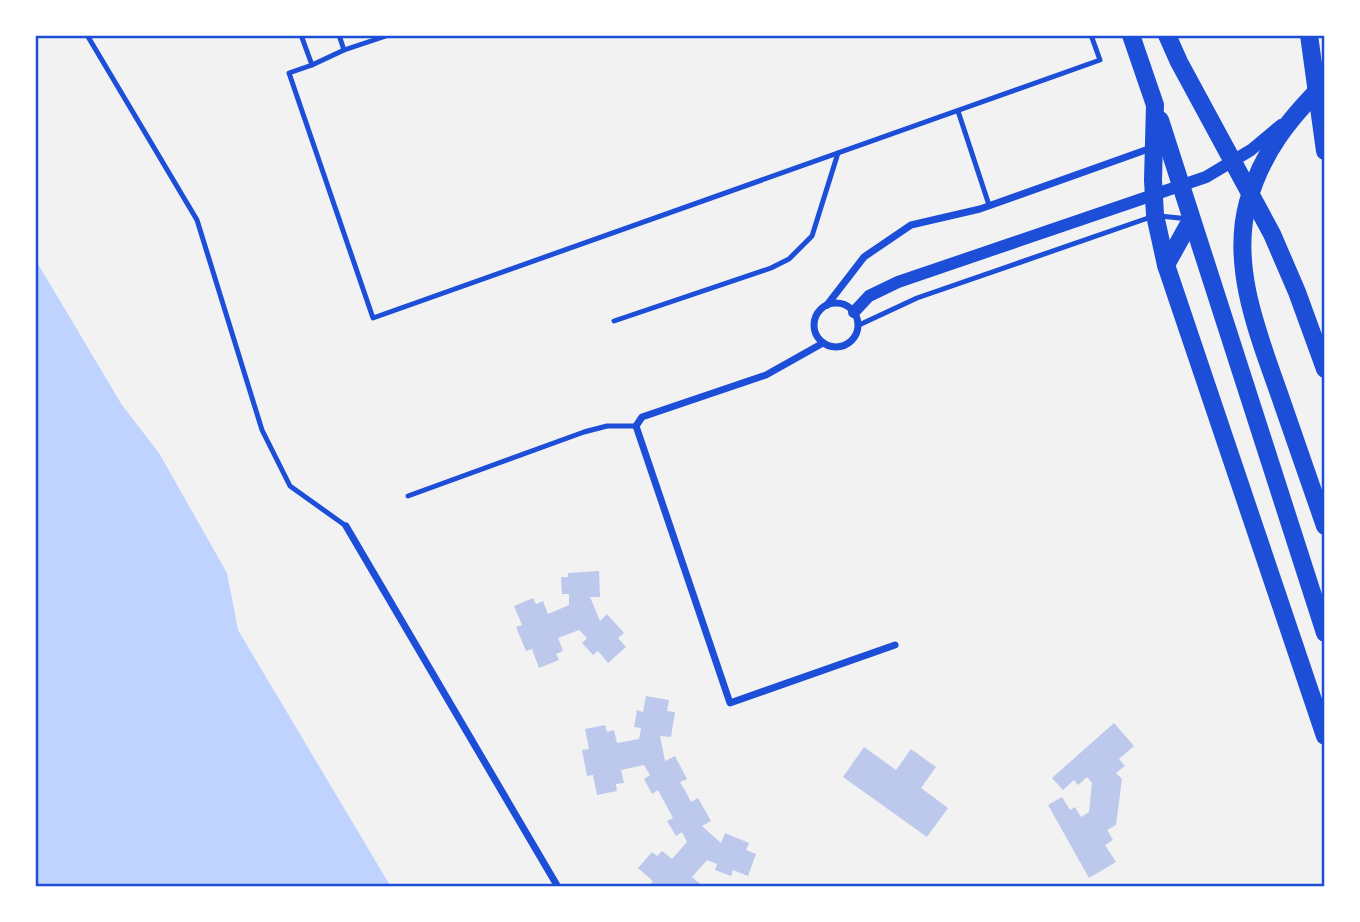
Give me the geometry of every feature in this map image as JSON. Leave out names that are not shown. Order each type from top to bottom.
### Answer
[{"type":"main road","points":[[1132,35],[1325,633]]},
{"type":"main road","points":[[1167,35],[1272,234],[1325,369]]},
{"type":"main road","points":[[1309,35],[1325,151]]},
{"type":"main road","points":[[1325,83],[1292,116],[1270,147],[1259,171],[1247,205],[1244,263],[1258,334],[1325,527]]},
{"type":"main road","points":[[1155,105],[1153,180],[1156,215],[1166,265],[1325,736]]},
{"type":"main road","points":[[1166,265],[1191,220]]},
{"type":"street","points":[[854,312],[869,296],[898,282],[1206,177],[1251,150],[1292,116]]},
{"type":"street","points":[[827,305],[842,304],[854,312],[859,325],[849,343],[836,348],[823,343],[815,331],[814,323],[821,309],[864,257],[911,225],[989,205],[1154,147]]},
{"type":"street","points":[[823,343],[766,375],[642,417],[636,426],[730,703],[895,645]]},
{"type":"street","points":[[346,526],[558,887]]},
{"type":"lane","points":[[88,35],[197,220],[262,430],[290,486],[346,526]]},
{"type":"lane","points":[[302,35],[312,65]]},
{"type":"lane","points":[[339,35],[344,50]]},
{"type":"lane","points":[[389,35],[289,73],[373,318],[1100,60],[1091,35]]},
{"type":"lane","points":[[958,111],[989,205]]},
{"type":"lane","points":[[614,321],[771,268],[789,258],[812,236],[838,153]]},
{"type":"lane","points":[[859,325],[917,298],[1156,215],[1191,220]]},
{"type":"lane","points":[[408,496],[584,432],[607,426],[636,426]]},
{"type":"water","points":[[35,259],[122,405],[159,453],[227,573],[238,630],[391,887],[35,887]]},
{"type":"building","points":[[599,571],[600,597],[590,597],[600,621],[607,614],[624,633],[618,638],[626,647],[608,663],[598,651],[593,655],[582,643],[587,638],[579,630],[558,638],[563,651],[556,654],[559,660],[539,668],[532,649],[526,651],[516,627],[522,625],[514,606],[533,598],[536,604],[543,601],[548,614],[569,605],[569,594],[562,594],[561,577],[568,577],[568,573]]},
{"type":"building","points":[[646,696],[669,700],[667,711],[675,712],[671,737],[660,736],[665,761],[675,756],[687,779],[680,782],[691,802],[698,798],[711,821],[702,826],[721,843],[725,833],[749,843],[746,850],[756,854],[748,876],[733,870],[731,876],[715,870],[717,864],[707,860],[692,877],[704,887],[651,887],[649,886],[653,881],[638,868],[652,852],[657,856],[662,851],[672,859],[687,842],[682,832],[676,836],[667,821],[673,818],[658,790],[652,794],[644,779],[650,775],[644,765],[621,770],[624,783],[616,784],[617,791],[597,795],[593,775],[587,776],[582,750],[589,749],[585,729],[605,725],[607,732],[614,730],[617,743],[639,739],[641,728],[634,727],[637,710],[643,712]]},
{"type":"building","points":[[1114,723],[1134,746],[1119,759],[1125,766],[1116,773],[1122,779],[1116,825],[1107,830],[1113,840],[1105,845],[1116,862],[1089,878],[1048,805],[1062,797],[1070,810],[1075,807],[1081,817],[1089,812],[1092,783],[1087,777],[1078,785],[1074,780],[1063,790],[1052,778]]},
{"type":"building","points":[[864,747],[896,770],[911,749],[936,767],[921,788],[948,808],[927,837],[843,777]]}]
